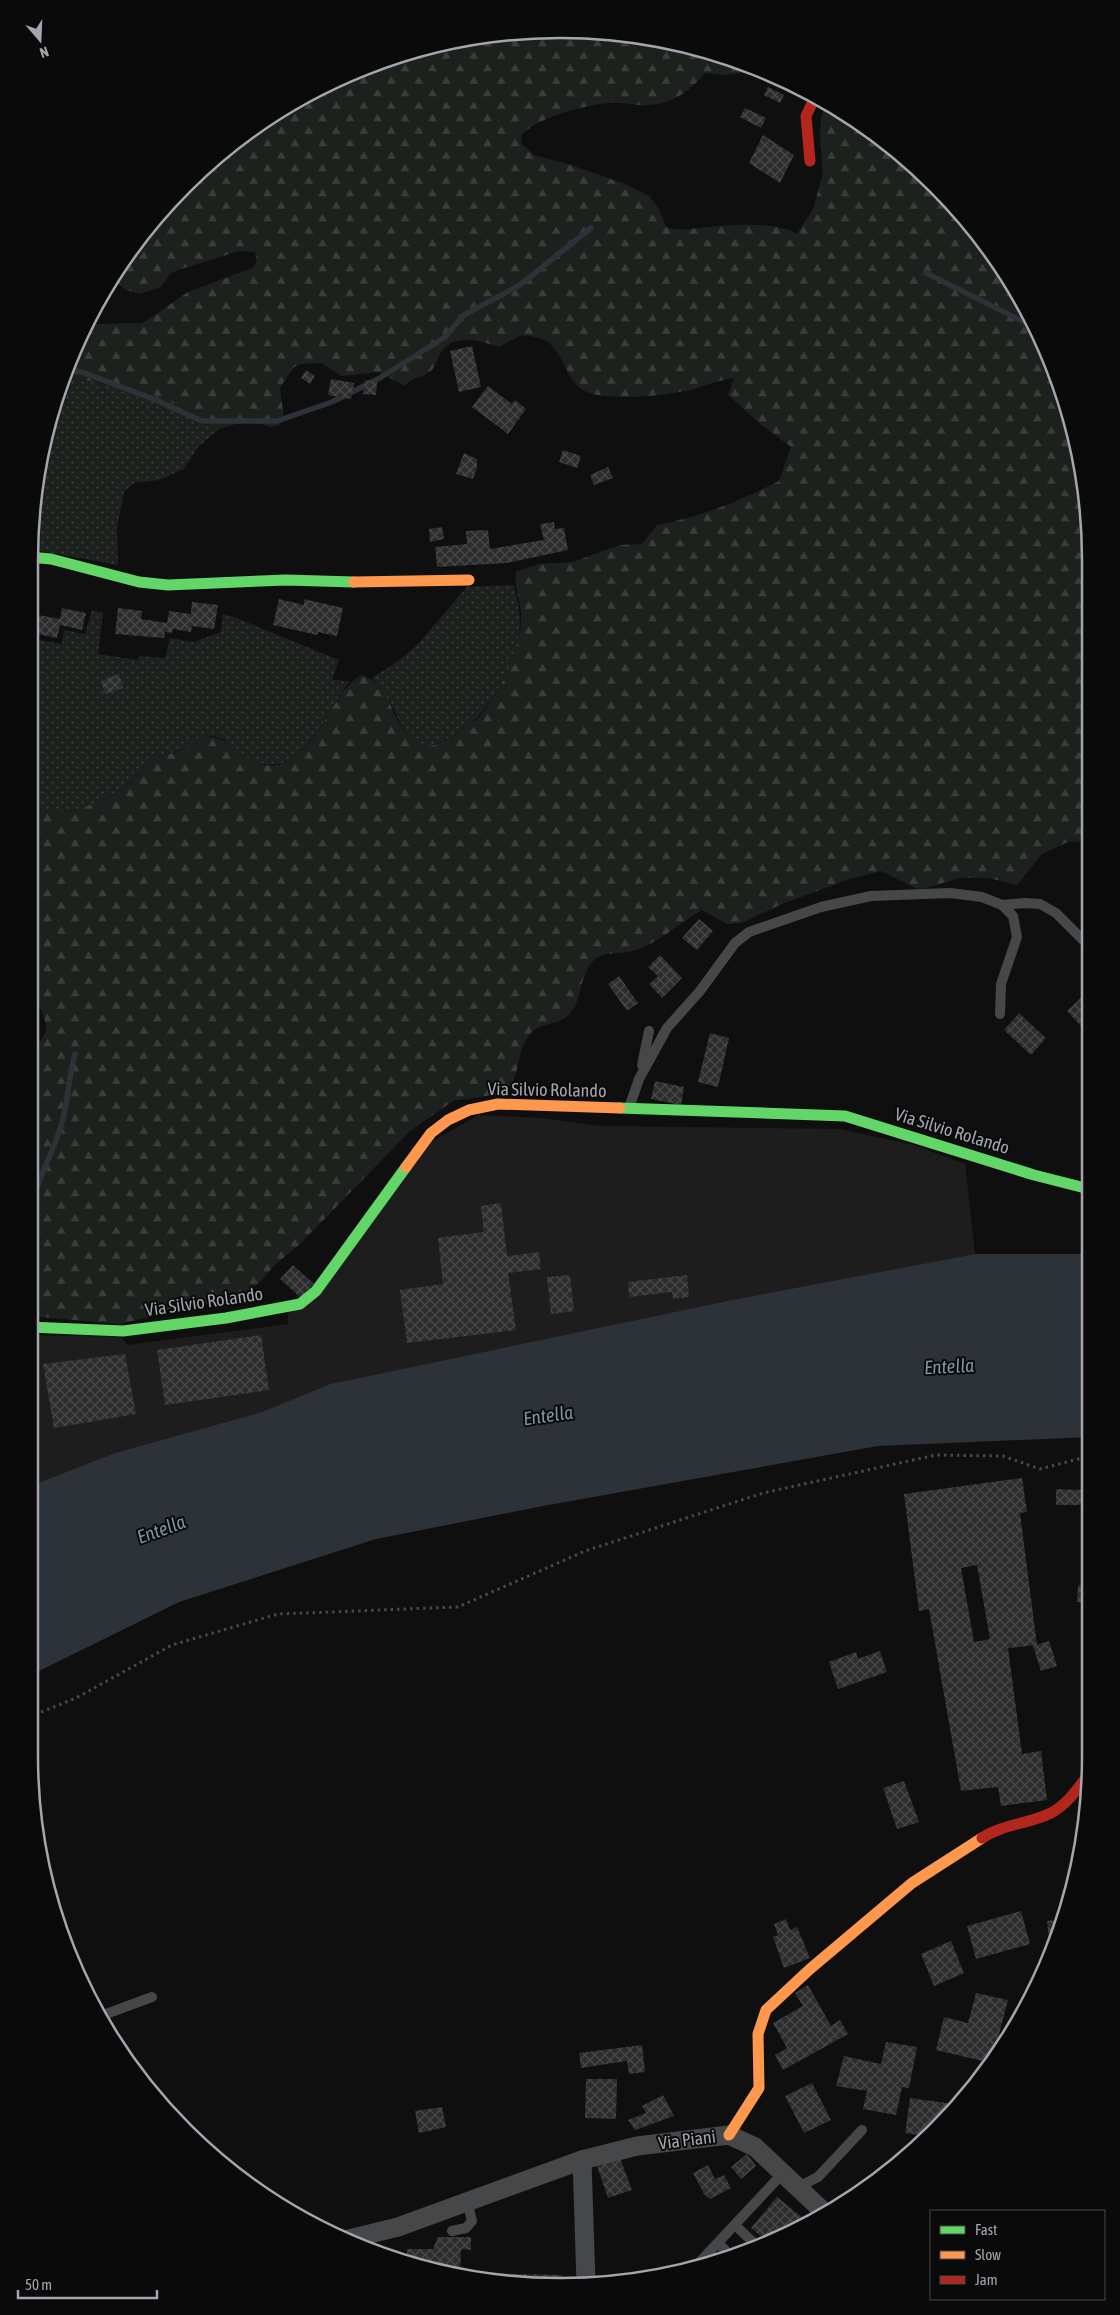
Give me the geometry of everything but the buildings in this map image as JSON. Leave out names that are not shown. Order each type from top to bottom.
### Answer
[{"type":"street","points":[[810,161],[806,116],[812,103]]},
{"type":"street","points":[[38,558],[51,559],[139,582],[168,585],[286,580],[370,582],[469,580]]},
{"type":"street","name":"Via Silvio Rolando","points":[[38,1327],[123,1331],[226,1318],[300,1304],[321,1284],[431,1133],[449,1117],[467,1109],[498,1104],[845,1116],[1034,1175],[1082,1187]]},
{"type":"street","points":[[729,2135],[759,2088],[758,2034],[766,2010],[810,1969],[912,1882],[991,1832],[1051,1813],[1067,1802],[1081,1784]]},
{"type":"street","name":"Via Piani","points":[[358,2237],[398,2227],[582,2160],[637,2146],[729,2135],[755,2146],[821,2207]]},
{"type":"street","points":[[582,2160],[586,2276]]},
{"type":"lane","points":[[639,1079],[668,1028],[700,991],[735,943],[749,932],[821,908],[872,896],[950,893],[982,897],[1002,904],[1025,902],[1040,904],[1056,913],[1082,939]]},
{"type":"lane","points":[[1000,1014],[1001,984],[1016,937],[1013,916],[1002,904]]},
{"type":"lane","points":[[629,1109],[639,1079],[649,1031]]},
{"type":"lane","points":[[107,2014],[152,1997]]},
{"type":"lane","points":[[798,2187],[818,2177],[862,2130]]},
{"type":"lane","points":[[705,2257],[783,2173]]},
{"type":"lane","points":[[452,2231],[466,2228],[472,2221],[467,2201]]},
{"type":"lane","points":[[735,2225],[752,2241]]},
{"type":"lane","points":[[718,2243],[726,2251]]},
{"type":"path","points":[[38,1713],[76,1698],[172,1645],[278,1614],[458,1607],[585,1550],[763,1493],[936,1455],[1003,1456],[1040,1469],[1082,1458]]},
{"type":"shaded area","points":[[478,1115],[543,1118],[599,1126],[839,1129],[914,1145],[965,1164],[975,1254],[737,1299],[330,1384],[263,1412],[115,1453],[38,1484],[38,1335],[122,1337],[127,1345],[288,1324],[288,1314],[433,1141]]},
{"type":"green space","points":[[560,38],[594,39],[662,48],[695,55],[742,70],[741,73],[726,75],[705,73],[684,93],[659,104],[613,103],[575,109],[548,118],[527,130],[521,136],[522,144],[534,155],[571,165],[625,184],[649,196],[659,209],[666,227],[671,228],[754,225],[778,227],[797,234],[813,209],[823,173],[820,136],[824,110],[878,145],[905,167],[953,215],[975,242],[1012,299],[1029,329],[1055,392],[1072,458],[1081,526],[1082,841],[1068,842],[1042,854],[1017,885],[989,878],[960,878],[919,890],[881,871],[850,879],[782,904],[742,923],[727,924],[702,910],[652,943],[633,951],[602,955],[588,967],[578,999],[571,1013],[560,1021],[536,1029],[528,1037],[522,1050],[514,1079],[507,1093],[453,1101],[410,1131],[300,1244],[276,1264],[257,1285],[241,1296],[119,1324],[38,1317],[38,1044],[45,1034],[46,1029],[43,1015],[38,1005],[38,807],[49,811],[69,811],[103,800],[133,780],[149,762],[157,757],[179,751],[202,738],[212,737],[222,740],[252,760],[263,764],[275,765],[288,761],[309,743],[342,694],[361,675],[373,681],[381,688],[402,728],[410,737],[420,744],[429,746],[440,743],[477,719],[494,698],[502,684],[514,655],[521,626],[516,572],[539,564],[573,562],[619,545],[642,544],[657,525],[689,518],[720,508],[750,495],[779,481],[791,447],[759,423],[728,395],[734,378],[668,394],[632,397],[598,395],[585,391],[576,384],[554,348],[546,341],[529,336],[520,336],[499,347],[484,342],[468,340],[453,342],[441,352],[432,370],[411,380],[405,386],[379,372],[341,376],[322,363],[300,364],[293,368],[280,388],[284,419],[279,425],[271,427],[249,420],[219,429],[190,419],[179,401],[71,377],[93,325],[143,323],[188,292],[252,268],[257,261],[255,252],[240,251],[178,270],[171,273],[161,287],[140,294],[126,290],[118,283],[145,242],[167,215],[215,167],[242,145],[329,91],[392,65],[425,55],[492,42]]},
{"type":"green space","points":[[71,377],[179,401],[190,419],[219,429],[198,447],[184,469],[159,480],[134,483],[124,492],[117,528],[118,565],[38,551],[42,492],[48,458],[55,425]]},
{"type":"green space","points":[[514,585],[520,627],[518,641],[508,671],[493,699],[471,723],[446,740],[430,746],[424,746],[415,742],[406,734],[392,706],[372,678],[401,659],[419,643],[467,587]]},
{"type":"green space","points":[[92,610],[103,613],[98,654],[138,660],[139,656],[165,658],[170,638],[194,642],[221,632],[223,614],[339,660],[332,680],[350,681],[314,736],[297,755],[288,761],[270,765],[258,763],[241,755],[221,739],[209,736],[179,750],[157,757],[149,762],[133,780],[103,800],[69,811],[58,812],[41,809],[38,807],[39,640],[62,644],[64,630],[85,634]]},
{"type":"water","name":"Entella","points":[[975,1254],[1082,1254],[1082,1437],[878,1446],[543,1506],[376,1539],[179,1602],[38,1672],[38,1483],[115,1453],[262,1412],[330,1384],[737,1299]]},
{"type":"waterway","points":[[73,371],[82,372],[156,400],[202,421],[277,421],[332,402],[378,379],[445,337],[464,315],[520,285],[591,228]]},
{"type":"waterway","points":[[926,273],[1025,323]]},
{"type":"waterway","points":[[38,1184],[61,1126],[75,1054]]},
{"type":"traffic: fast","points":[[38,558],[51,559],[139,582],[168,585],[286,580],[354,582]]},
{"type":"traffic: fast","points":[[620,1108],[845,1116],[1034,1175],[1082,1187]]},
{"type":"traffic: fast","points":[[38,1327],[123,1331],[226,1318],[300,1304],[316,1291],[406,1167]]},
{"type":"traffic: slow","points":[[354,582],[469,580]]},
{"type":"traffic: slow","points":[[406,1167],[431,1133],[448,1120],[469,1110],[498,1104],[620,1108]]},
{"type":"traffic: slow","points":[[729,2135],[759,2088],[758,2034],[766,2010],[810,1969],[912,1883],[982,1838]]},
{"type":"traffic: jam","points":[[810,161],[806,116],[812,103]]},
{"type":"traffic: jam","points":[[982,1838],[990,1833],[1051,1813],[1068,1800],[1081,1784]]}]
